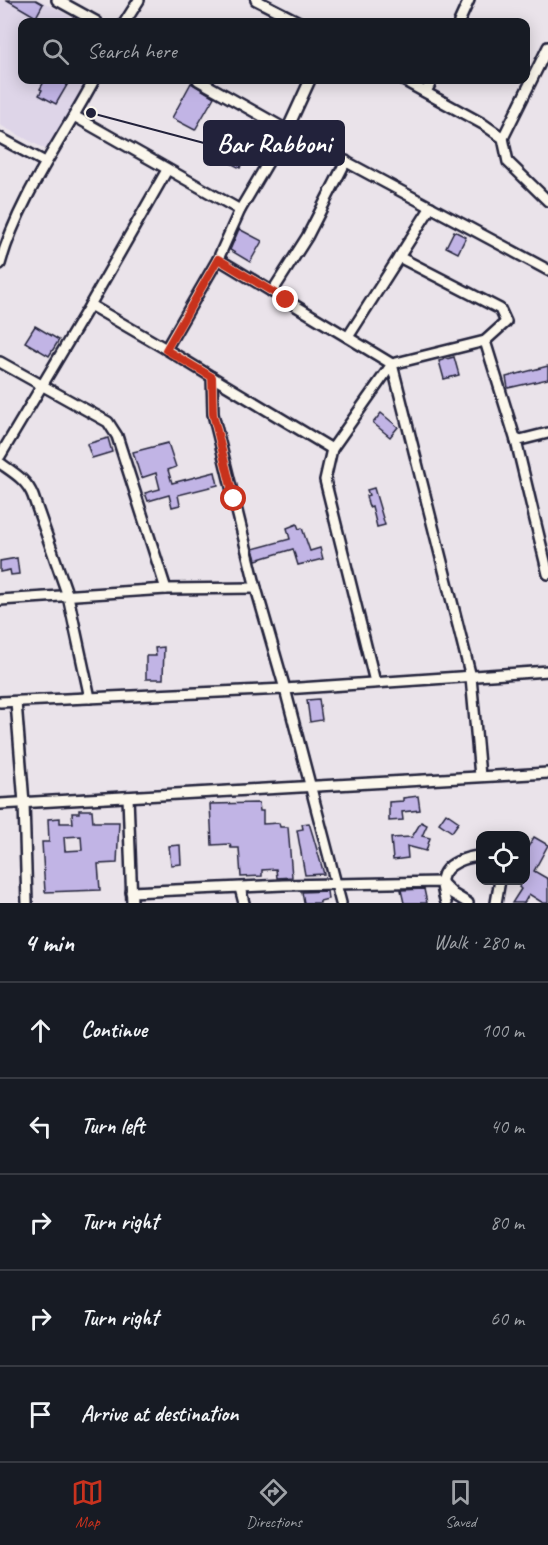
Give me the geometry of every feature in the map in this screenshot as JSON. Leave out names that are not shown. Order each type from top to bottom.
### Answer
[{"type":"street","points":[[57,0],[90,18]]},
{"type":"street","points":[[128,18],[139,0]]},
{"type":"street","points":[[256,0],[291,18]]},
{"type":"street","points":[[461,18],[469,0]]},
{"type":"street","points":[[530,83],[548,47]]},
{"type":"street","points":[[0,264],[3,244],[45,162],[92,84]]},
{"type":"street","points":[[205,84],[548,270]]},
{"type":"street","points":[[166,350],[218,259],[240,210],[287,130],[308,84]]},
{"type":"street","points":[[411,84],[483,124],[503,138]]},
{"type":"street","points":[[426,92],[430,84]]},
{"type":"street","points":[[530,84],[503,138],[508,162],[548,199]]},
{"type":"street","points":[[74,116],[240,210]]},
{"type":"street","points":[[0,138],[45,162]]},
{"type":"street","points":[[272,292],[307,237],[346,160]]},
{"type":"street","points":[[0,456],[167,170]]},
{"type":"street","points":[[348,337],[431,207]]},
{"type":"street","points":[[375,682],[325,480],[332,449],[392,364],[485,341],[507,322],[500,309],[399,257]]},
{"type":"street","points":[[218,259],[392,364],[471,677],[480,777]]},
{"type":"street","points":[[90,305],[332,449]]},
{"type":"street","points":[[485,341],[516,441],[548,574]]},
{"type":"street","points":[[0,362],[108,423],[117,436],[166,589]]},
{"type":"street","points":[[212,377],[213,414],[256,588],[341,903]]},
{"type":"street","points":[[516,441],[548,433]]},
{"type":"street","points":[[0,463],[22,478],[29,486],[68,596],[90,698]]},
{"type":"street","points":[[0,600],[166,589],[256,588]]},
{"type":"street","points":[[0,702],[285,689],[548,671]]},
{"type":"street","points":[[16,702],[24,803],[27,903]]},
{"type":"street","points":[[0,804],[548,773]]},
{"type":"street","points":[[128,797],[132,903]]},
{"type":"street","points":[[446,903],[441,882],[443,875],[449,868],[461,861],[476,857]]},
{"type":"street","points":[[131,892],[441,882],[453,894],[468,903]]},
{"type":"street","points":[[496,903],[499,885]]},
{"type":"street","points":[[240,888],[244,903]]},
{"type":"shaded area","points":[[0,0],[40,0],[73,18],[18,18],[18,84],[84,84],[49,148],[45,149],[0,125]]},
{"type":"building","points":[[7,0],[36,0],[43,4],[36,17]]},
{"type":"building","points":[[43,84],[68,84],[56,104],[39,95],[42,90],[40,89]]},
{"type":"building","points":[[190,84],[214,97],[195,130],[172,118]]},
{"type":"building","points":[[223,145],[245,157],[240,168],[217,156]]},
{"type":"building","points":[[239,229],[262,241],[250,262],[230,250]]},
{"type":"building","points":[[454,231],[466,237],[458,253],[446,247]]},
{"type":"building","points":[[35,326],[59,340],[49,356],[25,342]]},
{"type":"building","points":[[454,357],[459,375],[444,379],[439,361]]},
{"type":"building","points":[[548,366],[548,379],[508,388],[506,377]]},
{"type":"building","points":[[381,413],[398,427],[390,437],[373,423]]},
{"type":"building","points":[[108,438],[112,452],[92,458],[87,444]]},
{"type":"building","points":[[168,443],[176,467],[168,470],[172,483],[215,472],[218,485],[178,495],[180,505],[172,507],[169,495],[148,501],[145,493],[160,489],[156,473],[141,478],[133,452]]},
{"type":"building","points":[[374,488],[385,525],[377,527],[372,506],[369,507],[366,496],[369,495],[367,490]]},
{"type":"building","points":[[297,524],[299,529],[302,528],[310,551],[320,548],[323,559],[298,565],[293,549],[256,560],[253,549],[290,539],[287,528]]},
{"type":"building","points":[[17,558],[19,574],[11,575],[10,570],[0,572],[0,561]]},
{"type":"building","points":[[164,647],[163,679],[146,679],[146,656],[156,656],[155,648]]},
{"type":"building","points":[[319,699],[322,720],[310,722],[307,700]]},
{"type":"building","points":[[418,796],[420,810],[402,812],[403,820],[389,821],[389,802],[403,801],[403,798]]},
{"type":"building","points":[[259,803],[260,811],[263,811],[263,824],[279,823],[280,827],[288,827],[292,877],[277,878],[276,869],[262,870],[262,876],[241,877],[239,848],[231,848],[230,844],[212,845],[210,804]]},
{"type":"building","points":[[79,810],[92,810],[93,822],[119,822],[117,863],[98,864],[100,890],[45,892],[42,842],[49,842],[48,819],[60,818],[60,823],[73,823],[72,813],[79,813]],"holes":[[[81,836],[82,850],[65,851],[64,837]]]},
{"type":"building","points":[[446,813],[459,822],[452,832],[439,823]]},
{"type":"building","points":[[421,822],[427,825],[422,836],[430,838],[426,851],[407,846],[408,858],[393,860],[391,838],[412,837]]},
{"type":"building","points":[[309,823],[324,874],[305,875],[297,830],[303,829],[302,824]]},
{"type":"building","points":[[534,837],[548,845],[534,871],[548,879],[548,903],[543,903],[529,894],[524,903],[512,903],[521,889],[520,885],[530,885],[530,844]]},
{"type":"building","points":[[180,845],[181,864],[171,865],[169,846]]},
{"type":"building","points":[[424,889],[427,903],[404,903],[401,890]]},
{"type":"building","points":[[327,891],[328,899],[320,903],[304,903],[302,892]]},
{"type":"place","name":"Bar Rabboni","points":[[91,113]]},
{"type":"route","points":[[234,499],[213,414],[212,377],[166,350],[218,259],[286,300]]}]
